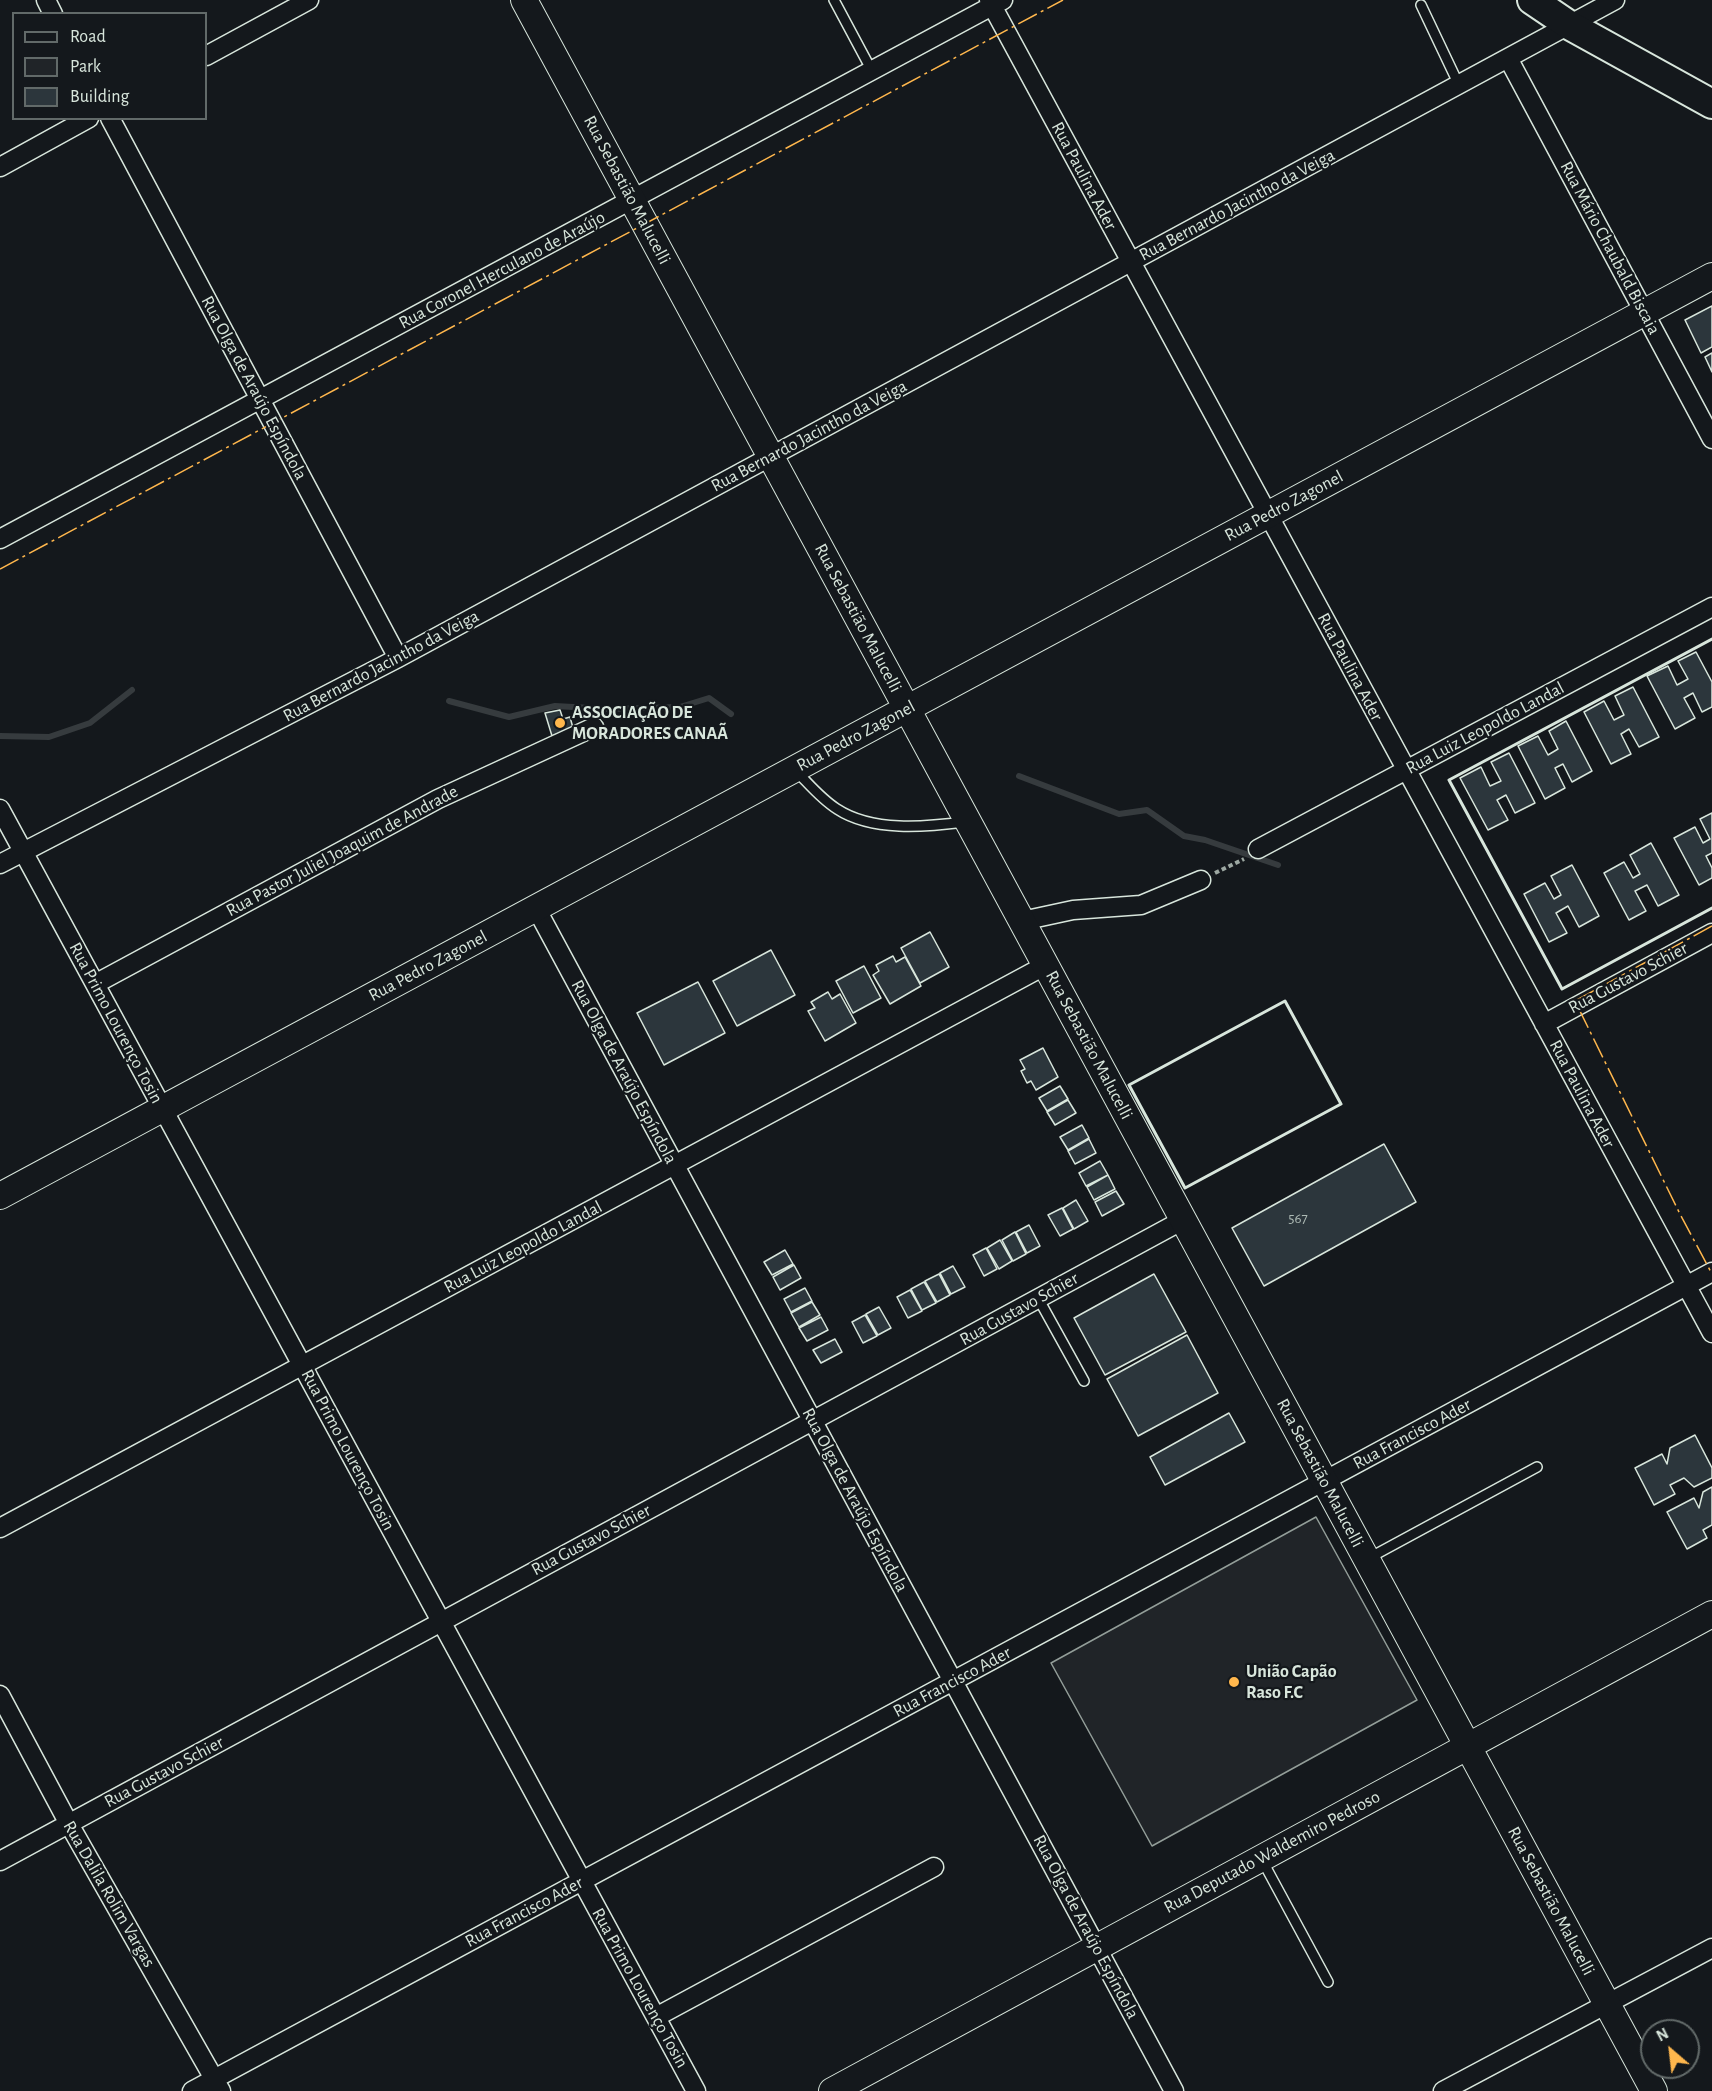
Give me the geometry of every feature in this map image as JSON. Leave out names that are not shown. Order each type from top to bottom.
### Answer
[{"type":"main road","points":[[1532,0],[1569,25],[1712,104]]},
{"type":"street","points":[[207,55],[309,0]]},
{"type":"street","name":"Rua Sebastião Malucelli","points":[[524,0],[1654,2091]]},
{"type":"street","name":"Rua Bernardo Jacintho da Veiga","points":[[0,864],[398,658],[1615,0]]},
{"type":"street","name":"Rua Coronel Herculano de Araújo","points":[[0,539],[872,71],[995,2]]},
{"type":"street","name":"Rua Paulina Ader","points":[[995,2],[1131,262],[1712,1334]]},
{"type":"street","name":"Rua Mário Chaubald Biscaia","points":[[1508,58],[1712,439]]},
{"type":"street","points":[[0,166],[85,120]]},
{"type":"street","name":"Rua Olga de Araújo Espíndola","points":[[111,120],[398,658]]},
{"type":"street","name":"Rua Pedro Zagonel","points":[[0,1196],[1712,276]]},
{"type":"street","name":"Rua Luiz Leopoldo Landal","points":[[1251,854],[1712,607]]},
{"type":"street","name":"Rua Pastor Juliel Joaquim de Andrade","points":[[95,984],[438,799],[594,727]]},
{"type":"street","name":"Rua Primo Lourenço Tosin","points":[[0,809],[696,2091]]},
{"type":"street","points":[[1022,921],[1073,910],[1141,905],[1201,880]]},
{"type":"street","name":"Rua Olga de Araújo Espíndola","points":[[536,908],[1174,2091]]},
{"type":"street","name":"Rua Gustavo Schier","points":[[1544,1024],[1712,933]]},
{"type":"street","name":"Rua Luiz Leopoldo Landal","points":[[0,1528],[1046,965]]},
{"type":"street","name":"Rua Gustavo Schier","points":[[0,1861],[1183,1220]]},
{"type":"street","name":"Rua Francisco Ader","points":[[192,2091],[218,2085],[582,1881],[1712,1272]]},
{"type":"street","name":"Rua Deputado Waldemiro Pedroso","points":[[832,2091],[1712,1614]]},
{"type":"street","name":"Rua Dalila Rolim Vargas","points":[[0,1695],[69,1824],[218,2085]]},
{"type":"street","points":[[656,2017],[934,1867]]},
{"type":"street","points":[[1443,2091],[1712,1948]]},
{"type":"lane","points":[[834,0],[872,71]]},
{"type":"lane","points":[[1421,5],[1459,85]]},
{"type":"lane","points":[[795,769],[816,792],[838,810],[878,824],[938,825],[968,822]]},
{"type":"lane","points":[[1038,1298],[1084,1381]]},
{"type":"lane","points":[[1367,1559],[1537,1467]]},
{"type":"lane","points":[[1261,1858],[1328,1982]]},
{"type":"path","points":[[1201,880],[1251,854]]},
{"type":"green space","name":"União Capão Raso F.C","points":[[1316,1517],[1417,1700],[1152,1846],[1051,1663]]},
{"type":"building","points":[[1712,306],[1712,347],[1701,353],[1685,320]]},
{"type":"building","points":[[1712,353],[1712,372],[1705,357]]},
{"type":"building","points":[[1696,652],[1712,682],[1712,707],[1702,712],[1693,693],[1684,698],[1695,718],[1675,729],[1647,676],[1668,666],[1677,685],[1688,679],[1678,661]]},
{"type":"building","points":[[1633,687],[1659,737],[1639,747],[1629,729],[1621,734],[1631,754],[1611,764],[1584,712],[1604,701],[1614,720],[1624,715],[1615,696]]},
{"type":"building","name":"ASSOCIAÇÃO DE MORADORES CANAÃ","points":[[560,710],[563,719],[570,717],[573,728],[552,736],[545,713]]},
{"type":"building","points":[[1566,721],[1592,771],[1572,782],[1563,764],[1555,768],[1565,788],[1545,799],[1518,746],[1538,736],[1548,755],[1558,749],[1549,731]]},
{"type":"building","points":[[1509,753],[1535,803],[1515,813],[1506,795],[1497,800],[1508,820],[1488,830],[1460,778],[1481,767],[1490,786],[1501,781],[1491,762]]},
{"type":"building","points":[[1712,813],[1712,853],[1706,856],[1712,868],[1712,878],[1699,885],[1674,838],[1695,827],[1703,843],[1710,839],[1700,819]]},
{"type":"building","points":[[1651,843],[1679,895],[1658,906],[1647,885],[1635,891],[1646,911],[1629,920],[1604,873],[1624,862],[1633,878],[1640,874],[1630,855]]},
{"type":"building","points":[[1572,865],[1599,916],[1579,927],[1568,906],[1556,913],[1567,933],[1549,942],[1524,894],[1545,883],[1554,899],[1561,895],[1551,876]]},
{"type":"building","points":[[930,932],[949,967],[920,983],[901,948]]},
{"type":"building","points":[[771,950],[795,995],[737,1026],[713,981]]},
{"type":"building","points":[[893,956],[896,962],[905,957],[921,986],[890,1004],[873,975],[879,971],[876,965]]},
{"type":"building","points":[[864,966],[881,998],[853,1013],[836,981]]},
{"type":"building","points":[[698,982],[725,1033],[664,1065],[637,1013]]},
{"type":"building","points":[[828,992],[832,999],[840,994],[856,1023],[825,1041],[808,1011],[815,1008],[811,1002]]},
{"type":"building","points":[[1043,1048],[1058,1077],[1036,1090],[1031,1081],[1027,1083],[1021,1071],[1025,1069],[1020,1060]]},
{"type":"building","points":[[1060,1086],[1068,1099],[1047,1111],[1039,1098]]},
{"type":"building","points":[[1068,1100],[1076,1113],[1055,1125],[1047,1112]]},
{"type":"building","points":[[1082,1125],[1089,1138],[1068,1150],[1060,1137]]},
{"type":"building","points":[[1089,1139],[1096,1153],[1075,1164],[1068,1151]]},
{"type":"building","points":[[1384,1144],[1416,1202],[1264,1286],[1232,1228]]},
{"type":"building","points":[[1100,1161],[1108,1175],[1086,1186],[1079,1173]]},
{"type":"building","points":[[1108,1175],[1115,1189],[1094,1200],[1087,1187]]},
{"type":"building","points":[[1116,1191],[1124,1204],[1102,1216],[1095,1202]]},
{"type":"building","points":[[1076,1200],[1088,1221],[1074,1229],[1063,1208]]},
{"type":"building","points":[[1062,1208],[1073,1229],[1060,1236],[1048,1215]]},
{"type":"building","points":[[1029,1225],[1040,1246],[1027,1253],[1016,1232]]},
{"type":"building","points":[[1015,1232],[1026,1254],[1013,1261],[1002,1240]]},
{"type":"building","points":[[1000,1240],[1012,1261],[999,1269],[987,1248]]},
{"type":"building","points":[[986,1248],[997,1269],[984,1276],[973,1255]]},
{"type":"building","points":[[785,1250],[793,1264],[772,1275],[764,1262]]},
{"type":"building","points":[[794,1265],[801,1278],[780,1290],[773,1277]]},
{"type":"building","points":[[953,1266],[965,1287],[951,1294],[940,1273]]},
{"type":"building","points":[[939,1274],[950,1295],[937,1302],[925,1281]]},
{"type":"building","points":[[1154,1274],[1186,1332],[1105,1375],[1074,1318]]},
{"type":"building","points":[[924,1282],[936,1303],[922,1310],[911,1289]]},
{"type":"building","points":[[805,1288],[812,1301],[791,1312],[784,1299]]},
{"type":"building","points":[[910,1290],[922,1311],[908,1318],[897,1297]]},
{"type":"building","points":[[812,1302],[820,1315],[799,1327],[791,1313]]},
{"type":"building","points":[[879,1307],[891,1328],[878,1335],[866,1314]]},
{"type":"building","points":[[865,1315],[877,1336],[863,1343],[852,1322]]},
{"type":"building","points":[[821,1317],[828,1330],[807,1341],[799,1328]]},
{"type":"building","points":[[1187,1335],[1218,1393],[1138,1436],[1107,1379]]},
{"type":"building","points":[[835,1339],[842,1352],[821,1363],[813,1350]]},
{"type":"building","points":[[1229,1413],[1245,1442],[1165,1485],[1150,1457]]},
{"type":"building","points":[[1695,1435],[1712,1468],[1712,1478],[1694,1487],[1684,1478],[1670,1485],[1675,1494],[1654,1505],[1635,1468],[1662,1454],[1667,1464],[1670,1448]]},
{"type":"building","points":[[1712,1487],[1712,1525],[1703,1530],[1707,1538],[1687,1549],[1667,1512],[1694,1498],[1699,1508],[1703,1492]]},
{"type":"waterway","points":[[0,736],[49,737],[90,723],[132,690]]},
{"type":"waterway","points":[[449,701],[509,717],[555,706],[609,709],[680,707],[709,698],[731,714]]},
{"type":"waterway","points":[[1019,776],[1119,814],[1147,810],[1184,836],[1205,840],[1278,865]]},
{"type":"wall","points":[[1712,639],[1449,780],[1562,989],[1712,908]]},
{"type":"wall","points":[[1285,1001],[1341,1104],[1185,1188],[1129,1085],[1285,1001]]},
{"type":"power","points":[[0,569],[1063,0]]},
{"type":"power","points":[[1712,926],[1575,1001],[1712,1274]]},
{"type":"place","name":"ASSOCIAÇÃO DE MORADORES CANAÃ","points":[[560,723]]},
{"type":"place","name":"União Capão Raso F.C","points":[[1234,1682]]}]
